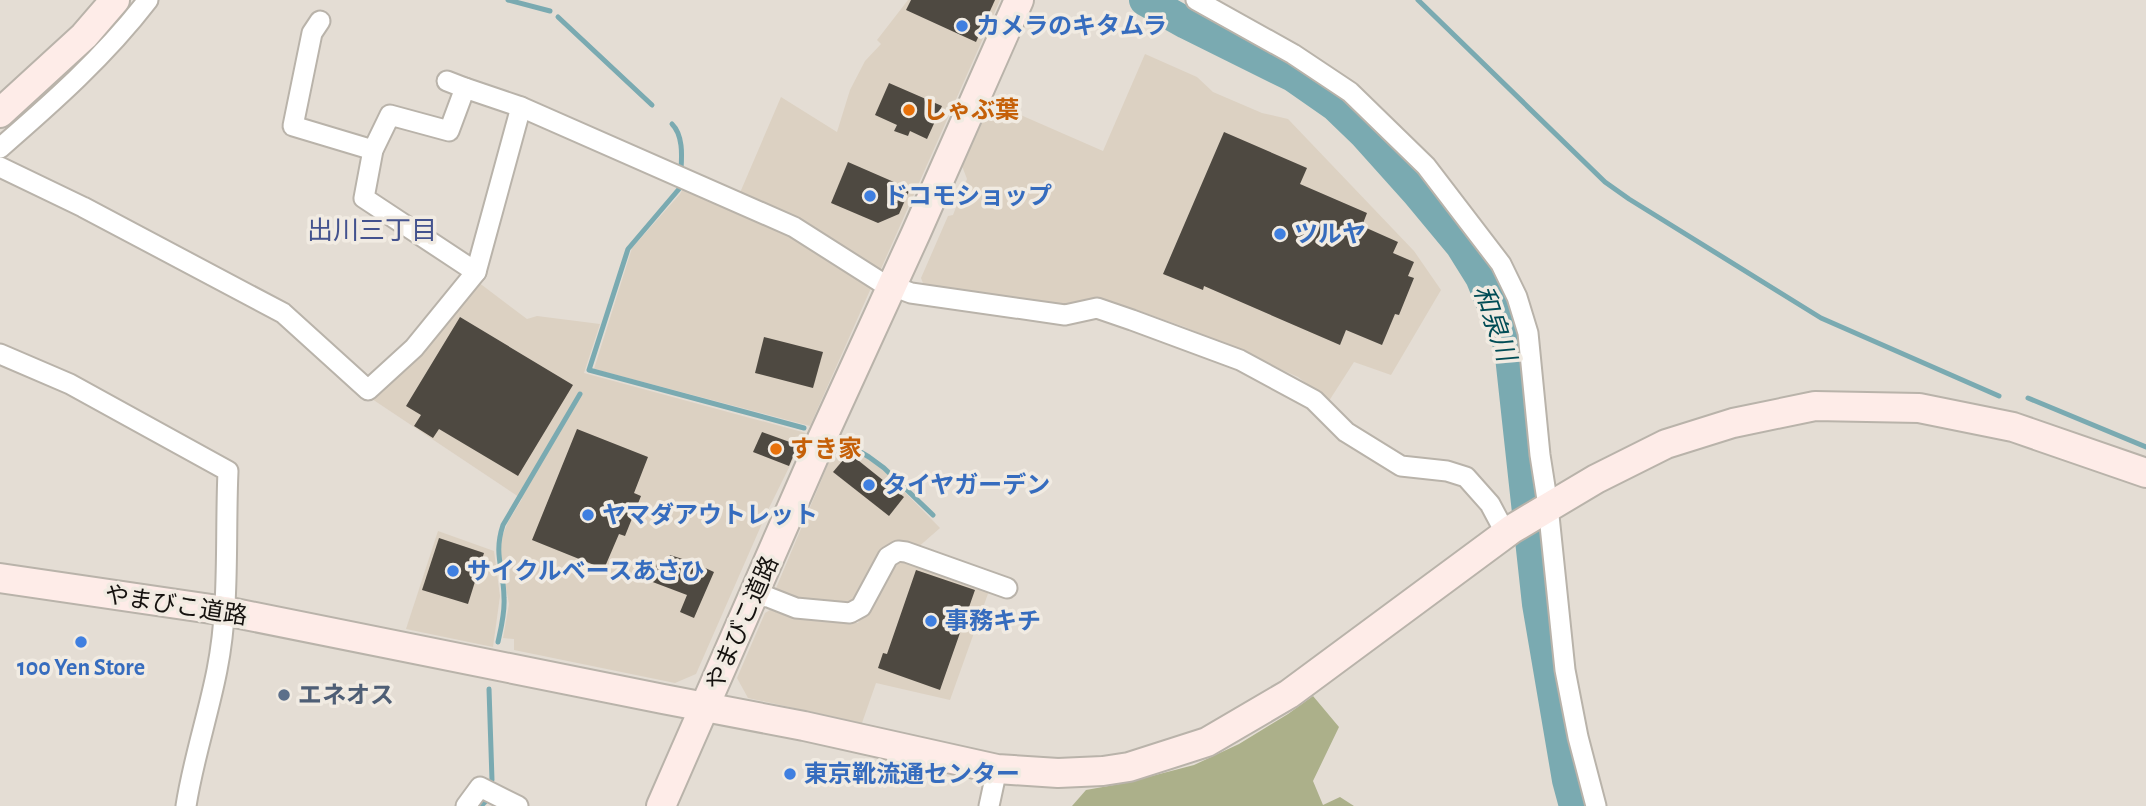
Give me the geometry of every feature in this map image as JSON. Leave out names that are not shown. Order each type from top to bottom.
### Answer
[{"type":"street","points":[[0,113],[84,36],[114,0]]},
{"type":"street","points":[[0,148],[96,62],[148,0]]},
{"type":"street","name":"やまびこ道路","points":[[0,578],[225,611],[706,706],[1018,0]]},
{"type":"street","points":[[1196,0],[1293,54],[1350,92],[1426,166],[1501,264],[1517,298],[1528,333],[1544,509],[1565,670],[1578,737],[1596,806]]},
{"type":"street","points":[[320,22],[312,33],[293,126],[373,150]]},
{"type":"street","points":[[477,272],[364,198],[373,150],[390,115],[449,131],[456,84],[521,107],[794,227],[890,287],[911,293],[1065,315],[1097,308],[1240,360],[1314,400],[1346,432],[1401,466],[1447,471],[1466,477],[1490,504],[1509,532]]},
{"type":"street","points":[[0,167],[83,207],[283,313],[368,390],[414,348],[477,272],[521,107]]},
{"type":"street","points":[[0,354],[70,384],[228,471],[225,611],[217,670],[192,766],[186,806]]},
{"type":"street","points":[[661,806],[706,706],[997,769],[1058,773],[1103,771],[1129,767],[1207,742],[1289,694],[1544,509],[1595,479],[1666,444],[1733,423],[1815,406],[1919,408],[2013,427],[2146,473]]},
{"type":"street","points":[[754,596],[768,597],[796,608],[850,613],[861,607],[888,557],[898,551],[1007,588]]},
{"type":"street","points":[[989,806],[997,769]]},
{"type":"street","points":[[466,806],[480,788],[518,806]]},
{"type":"shaded area","points":[[908,0],[1000,0],[880,271],[739,195],[781,97],[837,132],[850,90],[865,61],[881,44],[877,40]]},
{"type":"shaded area","points":[[1145,54],[1197,77],[1213,92],[1262,113],[1288,119],[1414,251],[1441,290],[1391,375],[1354,362],[1327,404],[1320,394],[1298,377],[1185,327],[1128,307],[1092,299],[1062,304],[924,286],[921,278],[948,216],[953,215],[967,179],[962,166],[991,102],[1103,151]]},
{"type":"shaded area","points":[[684,187],[799,237],[871,288],[810,426],[594,369],[632,248]]},
{"type":"shaded area","points":[[478,282],[527,319],[537,316],[600,324],[584,373],[806,433],[768,510],[696,674],[675,683],[514,650],[514,639],[503,638],[509,604],[500,554],[501,539],[522,499],[369,397]]},
{"type":"shaded area","points":[[837,443],[870,460],[887,474],[940,528],[916,549],[901,544],[857,601],[849,605],[794,600],[774,593]]},
{"type":"shaded area","points":[[438,531],[494,551],[500,596],[493,647],[406,629]]},
{"type":"shaded area","points":[[899,556],[990,588],[950,700],[876,683],[862,723],[748,698],[737,678],[765,613],[770,610],[792,618],[858,623],[890,566]]},
{"type":"green space","points":[[1313,696],[1339,727],[1313,781],[1323,805],[1340,797],[1354,806],[1072,806],[1086,790],[1194,765],[1239,744]]},
{"type":"building","name":"カメラのキタムラ","points":[[911,0],[995,0],[976,42],[906,10]]},
{"type":"building","name":"しゃぶ葉","points":[[889,83],[942,106],[927,139],[910,131],[908,136],[894,131],[897,125],[875,115]]},
{"type":"building","name":"ツルヤ","points":[[1224,132],[1307,168],[1300,184],[1367,213],[1362,226],[1398,242],[1393,253],[1414,262],[1408,276],[1414,278],[1399,315],[1395,314],[1382,345],[1346,330],[1340,345],[1204,286],[1203,290],[1163,274]]},
{"type":"building","name":"ドコモショップ","points":[[848,162],[910,189],[899,214],[878,223],[831,203]]},
{"type":"building","points":[[460,317],[573,385],[518,476],[439,429],[433,438],[414,426],[421,415],[406,406]]},
{"type":"building","points":[[764,337],[823,352],[813,388],[755,373]]},
{"type":"building","name":"ヤマダアウトレット","points":[[577,429],[648,457],[634,493],[641,496],[625,536],[619,534],[604,569],[532,540]]},
{"type":"building","name":"すき家","points":[[762,432],[798,445],[789,466],[753,452]]},
{"type":"building","name":"タイヤガーデン","points":[[849,453],[904,497],[889,516],[833,472]]},
{"type":"building","name":"サイクルベースあさひ","points":[[439,538],[484,553],[468,604],[422,590]]},
{"type":"building","points":[[670,555],[714,572],[694,618],[680,612],[687,595],[650,581],[658,561],[667,565]]},
{"type":"building","name":"事務キチ","points":[[916,570],[975,590],[940,690],[878,668],[883,653],[887,654]]},
{"type":"waterway","points":[[508,0],[550,11]]},
{"type":"waterway","name":"和泉川","points":[[1145,0],[1293,76],[1336,106],[1417,192],[1461,245],[1481,277],[1510,347],[1538,604],[1568,780],[1575,806]]},
{"type":"waterway","points":[[1418,0],[1605,182],[1629,199],[1821,318],[1999,396]]},
{"type":"waterway","points":[[558,17],[652,105]]},
{"type":"waterway","points":[[672,124],[680,139],[681,169]]},
{"type":"waterway","points":[[679,189],[628,249],[589,370],[804,428]]},
{"type":"waterway","points":[[498,642],[504,604],[499,554],[503,525],[580,394]]},
{"type":"waterway","points":[[2028,398],[2146,447]]},
{"type":"waterway","points":[[842,441],[884,468],[933,515]]},
{"type":"waterway","points":[[489,689],[492,780]]},
{"type":"waterway","points":[[481,806],[485,802]]},
{"type":"place","name":"カメラのキタムラ","points":[[962,26]]},
{"type":"place","name":"しゃぶ葉","points":[[909,110]]},
{"type":"place","name":"ドコモショップ","points":[[870,196]]},
{"type":"place","name":"ツルヤ","points":[[1280,234]]},
{"type":"place","name":"すき家","points":[[776,449]]},
{"type":"place","name":"タイヤガーデン","points":[[869,485]]},
{"type":"place","name":"ヤマダアウトレット","points":[[588,515]]},
{"type":"place","name":"サイクルベースあさひ","points":[[453,571]]},
{"type":"place","name":"事務キチ","points":[[931,621]]},
{"type":"place","name":"100 Yen Store","points":[[81,642]]},
{"type":"place","name":"エネオス","points":[[284,695]]},
{"type":"place","name":"東京靴流通センター","points":[[790,774]]},
{"type":"district","name":"出川三丁目","points":[[372,230]]}]
